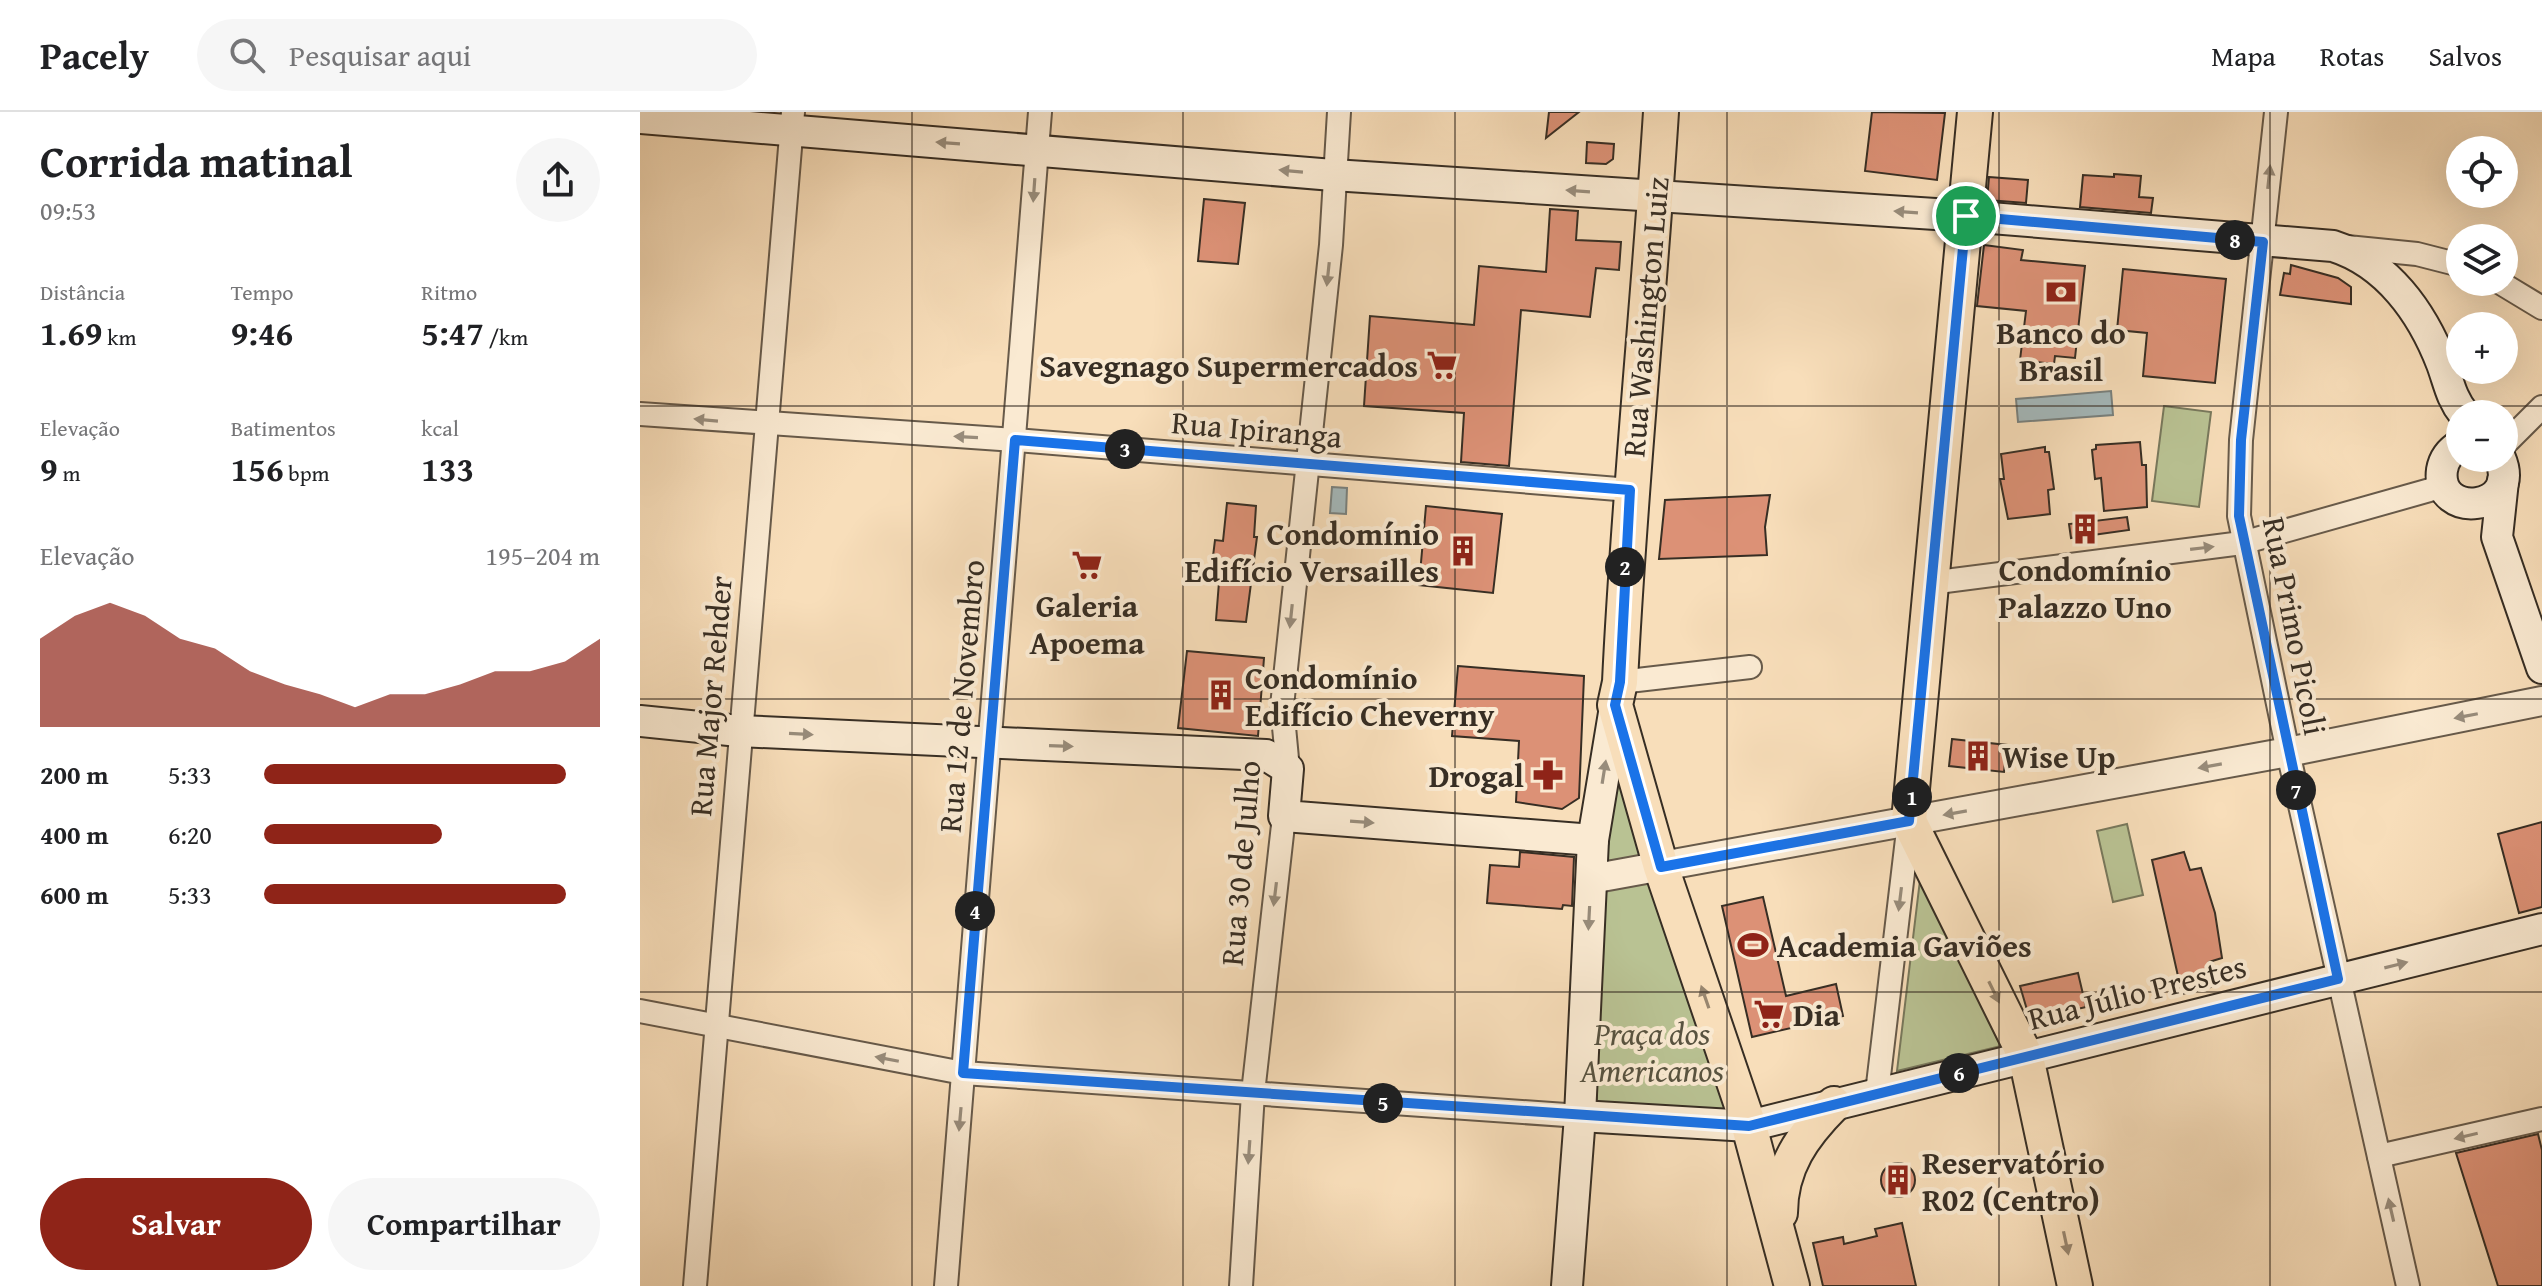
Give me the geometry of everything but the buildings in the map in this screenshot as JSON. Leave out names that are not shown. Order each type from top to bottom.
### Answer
[{"type":"main road","name":"Rua Washington Luiz","points":[[1567,1286],[1580,1116],[1593,840],[1618,693],[1630,490],[1661,112]]},
{"type":"main road","points":[[1975,112],[1909,821],[2026,1057],[2075,1286]]},
{"type":"main road","points":[[640,118],[792,122],[1037,150],[1333,175],[1966,216],[2333,246],[2358,254],[2373,264],[2409,304],[2433,345],[2456,400]]},
{"type":"main road","points":[[2449,473],[2465,504],[2484,502],[2499,490],[2501,472]]},
{"type":"main road","points":[[2497,537],[2501,472]]},
{"type":"main road","points":[[2449,473],[2497,537],[2542,668]]},
{"type":"main road","points":[[1618,693],[1661,867],[1749,1126],[1792,1286]]},
{"type":"main road","points":[[640,721],[739,731],[1266,755],[1288,769]]},
{"type":"main road","name":"Rua 30 de Julho","points":[[1284,816],[1288,769]]},
{"type":"main road","points":[[1284,816],[1593,840]]},
{"type":"main road","name":"Rua Júlio Prestes","points":[[1580,1116],[1749,1126],[2542,929]]},
{"type":"main road","points":[[1780,1234],[1781,1193],[1787,1167],[1801,1141],[1834,1104]]},
{"type":"street","name":"Rua 12 de Novembro","points":[[946,1286],[1040,112]]},
{"type":"street","name":"Rua 30 de Julho","points":[[1288,769],[1282,706],[1331,245],[1339,112]]},
{"type":"street","name":"Rua Primo Picoli","points":[[2276,112],[2241,440],[2239,516],[2242,543],[2408,1286]]},
{"type":"street","name":"Rua Major Rehder","points":[[695,1286],[714,1026],[792,122]]},
{"type":"street","points":[[2333,246],[2417,254],[2446,261]]},
{"type":"street","points":[[2518,293],[2542,308]]},
{"type":"street","points":[[2518,431],[2542,407]]},
{"type":"street","name":"Rua Ipiranga","points":[[640,414],[1015,440],[1630,490]]},
{"type":"street","points":[[1930,583],[2242,543],[2449,473]]},
{"type":"street","points":[[1618,693],[1750,667]]},
{"type":"street","points":[[1591,879],[2288,752],[2542,701]]},
{"type":"street","name":"Rua 30 de Julho","points":[[1241,1286],[1253,1093],[1284,816]]},
{"type":"street","points":[[1877,1093],[1909,821]]},
{"type":"street","points":[[640,1011],[963,1073],[1580,1116]]},
{"type":"street","points":[[2379,1156],[2542,1119]]},
{"type":"green space","points":[[2164,406],[2211,412],[2199,507],[2152,501]]},
{"type":"green space","points":[[1609,748],[1652,855],[1600,862]]},
{"type":"green space","points":[[2127,824],[2143,895],[2113,902],[2097,831]]},
{"type":"green space","name":"Praça dos Americanos","points":[[1651,879],[1732,1114],[1597,1107],[1595,886]]},
{"type":"green space","points":[[1920,880],[2001,1046],[1897,1071]]},
{"type":"shaded area","points":[[2111,391],[2113,415],[2018,422],[2016,399]]},
{"type":"shaded area","points":[[1332,487],[1347,488],[1346,514],[1330,513]]},
{"type":"place","name":"Banco do Brasil","points":[[2061,292]]},
{"type":"place","name":"Savegnago Supermercados","points":[[1442,365]]},
{"type":"place","name":"Condomínio Palazzo Uno","points":[[2085,529]]},
{"type":"place","name":"Condomínio Edifício Versailles","points":[[1463,551]]},
{"type":"place","name":"Galeria Apoema","points":[[1087,565]]},
{"type":"place","name":"Condomínio Edifício Cheverny","points":[[1221,695]]},
{"type":"place","name":"Wise Up","points":[[1978,756]]},
{"type":"place","name":"Drogal","points":[[1548,775]]},
{"type":"place","name":"Academia Gaviões","points":[[1753,945]]},
{"type":"place","name":"Dia","points":[[1769,1014]]},
{"type":"place","name":"Reservatório R02 (Centro)","points":[[1898,1180]]},
{"type":"route","points":[[1966,216],[2263,242],[2241,440],[2239,516],[2242,543],[2338,979],[1749,1126],[963,1073],[1015,440],[1630,490],[1620,682],[1615,705],[1661,867],[1909,821],[1966,216]]}]
